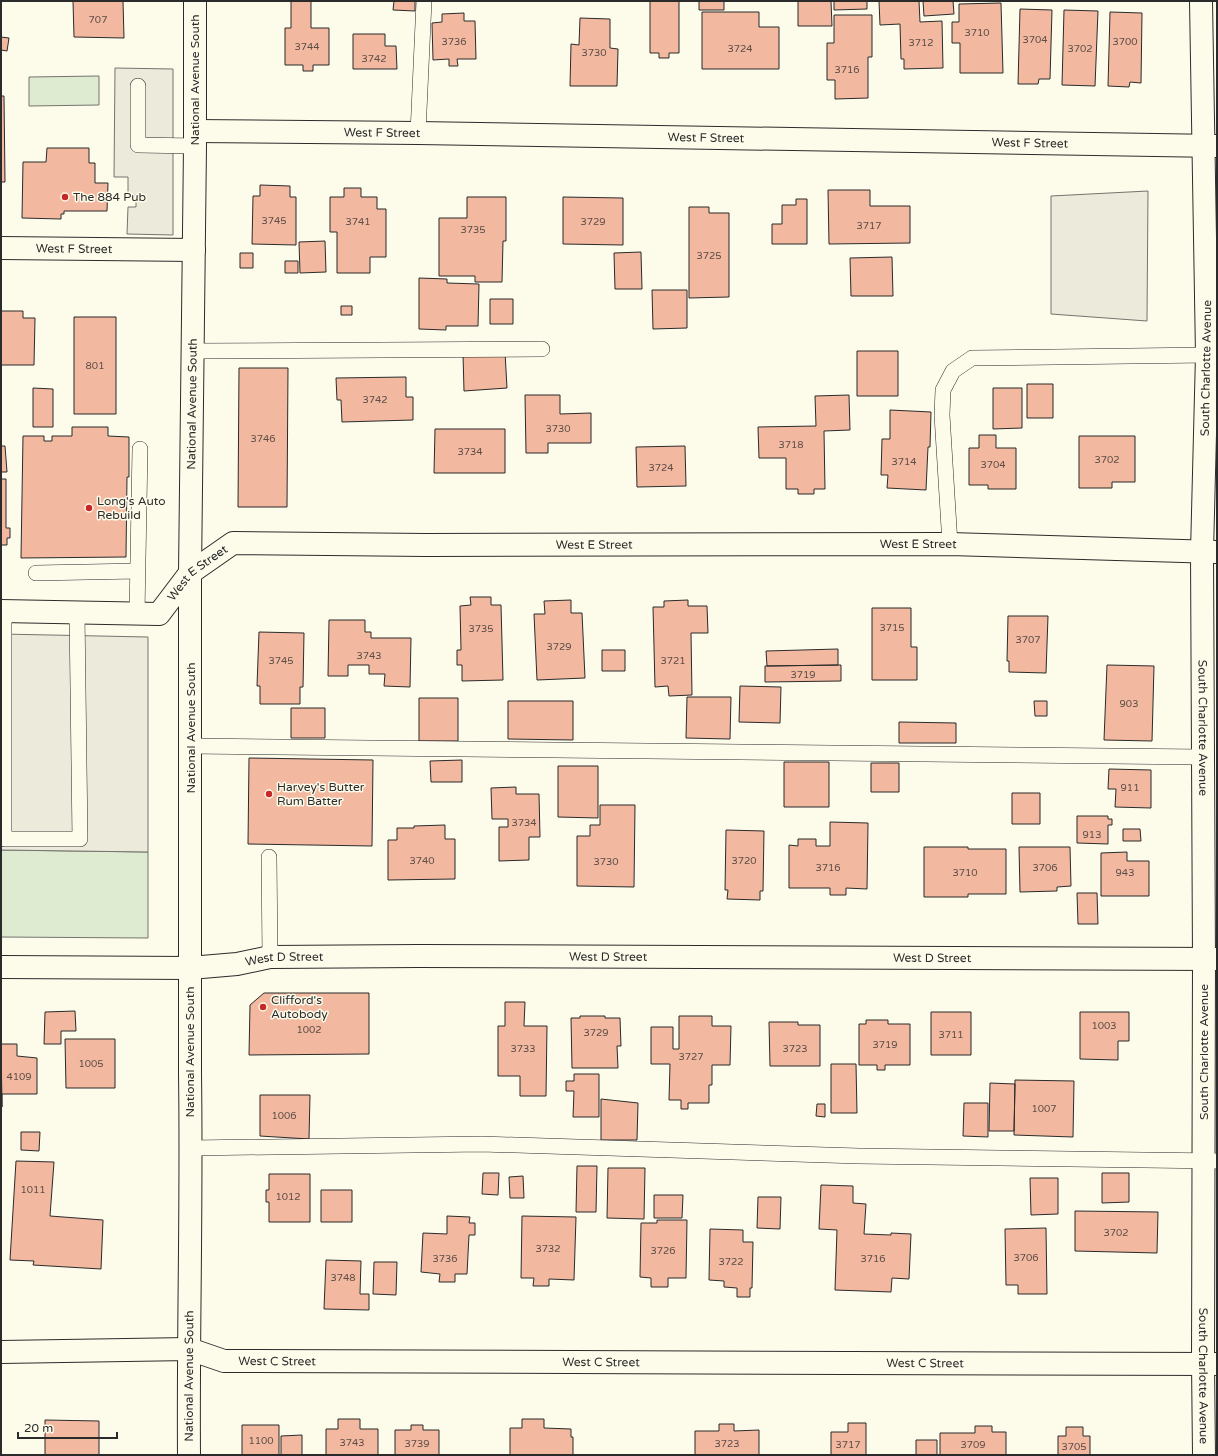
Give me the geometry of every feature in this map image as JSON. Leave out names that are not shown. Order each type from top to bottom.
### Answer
[{"type":"street","name":"National Avenue South","points":[[189,1455],[188,1349],[191,1148],[190,573],[195,1]]},
{"type":"street","name":"South Charlotte Avenue","points":[[1201,1],[1211,146],[1207,355],[1209,552],[1202,757],[1210,959],[1210,1364],[1204,1455]]},
{"type":"street","name":"West F Street","points":[[195,138],[418,133],[1211,146]]},
{"type":"street","name":"West F Street","points":[[1,248],[194,250]]},
{"type":"street","name":"West E Street","points":[[2,611],[159,614],[190,573],[233,542],[419,545],[950,544],[1209,552]]},
{"type":"street","name":"West D Street","points":[[1,967],[190,968],[237,964],[270,957],[418,956],[1210,959]]},
{"type":"street","name":"West C Street","points":[[1,1352],[188,1349],[224,1360],[1210,1364]]},
{"type":"lane","points":[[418,133],[424,1]]},
{"type":"lane","points":[[138,86],[138,145],[195,138]]},
{"type":"lane","points":[[193,351],[542,349]]},
{"type":"lane","points":[[950,544],[942,415],[943,390],[953,371],[972,358],[1207,355]]},
{"type":"lane","points":[[137,614],[140,449]]},
{"type":"lane","points":[[36,573],[138,571]]},
{"type":"lane","points":[[2,611],[4,839],[80,839],[77,613]]},
{"type":"lane","points":[[191,746],[1202,757]]},
{"type":"lane","points":[[269,856],[270,957]]},
{"type":"lane","points":[[191,1148],[482,1144],[859,1156],[1210,1161]]},
{"type":"green space","points":[[99,76],[99,105],[29,106],[29,77]]},
{"type":"green space","points":[[1,850],[148,852],[148,938],[1,937]]},
{"type":"shaded area","points":[[115,68],[173,69],[173,235],[127,234],[128,207],[136,207],[136,195],[128,195],[128,177],[114,177]]},
{"type":"shaded area","points":[[1148,191],[1147,321],[1051,314],[1051,196]]},
{"type":"shaded area","points":[[1,634],[148,637],[148,852],[1,850]]},
{"type":"building","points":[[73,1],[123,1],[124,38],[74,37]]},
{"type":"building","points":[[291,1],[311,1],[311,28],[329,28],[329,65],[313,65],[313,71],[303,71],[303,65],[285,65],[285,28],[291,28]]},
{"type":"building","points":[[394,1],[415,1],[415,11],[393,10]]},
{"type":"building","points":[[650,1],[679,1],[679,53],[669,53],[669,58],[659,58],[659,53],[650,53]]},
{"type":"building","points":[[699,1],[724,1],[724,10],[699,10]]},
{"type":"building","points":[[798,1],[831,1],[832,26],[798,26]]},
{"type":"building","points":[[834,1],[867,1],[867,9],[834,10]]},
{"type":"building","points":[[879,1],[919,1],[920,22],[942,21],[943,68],[904,69],[904,59],[901,59],[900,24],[880,25]]},
{"type":"building","points":[[923,1],[953,1],[954,14],[924,16]]},
{"type":"building","points":[[1001,3],[1003,73],[960,73],[960,43],[952,43],[952,22],[959,22],[959,4]]},
{"type":"building","points":[[1020,9],[1052,10],[1050,79],[1039,79],[1038,84],[1018,84]]},
{"type":"building","points":[[1064,10],[1098,11],[1095,86],[1062,85]]},
{"type":"building","points":[[702,12],[759,12],[759,27],[779,27],[779,69],[702,69]]},
{"type":"building","points":[[1110,12],[1142,13],[1141,83],[1130,82],[1129,87],[1108,86]]},
{"type":"building","points":[[464,13],[464,21],[475,21],[476,59],[457,59],[458,66],[449,66],[449,59],[433,60],[432,23],[442,22],[442,14]]},
{"type":"building","points":[[834,15],[872,15],[872,57],[868,57],[868,98],[835,99],[835,80],[827,80],[827,43],[834,43]]},
{"type":"building","points":[[580,18],[610,19],[610,48],[618,49],[617,86],[570,86],[571,44],[579,45]]},
{"type":"building","points":[[353,34],[385,34],[385,46],[396,46],[397,69],[353,69]]},
{"type":"building","points":[[1,37],[9,38],[7,51],[1,50]]},
{"type":"building","points":[[1,96],[4,96],[5,182],[1,182]]},
{"type":"building","name":"The 884 Pub","points":[[47,148],[89,148],[89,163],[95,163],[95,183],[108,183],[107,211],[64,211],[64,214],[61,214],[61,219],[22,218],[23,162],[46,162]]},
{"type":"building","points":[[260,185],[290,186],[290,197],[296,197],[296,245],[252,244],[253,196],[260,196]]},
{"type":"building","points":[[344,188],[361,188],[361,197],[377,197],[377,209],[386,209],[386,257],[370,257],[370,273],[337,273],[337,232],[330,232],[330,197],[344,197]]},
{"type":"building","points":[[828,190],[870,190],[870,206],[910,206],[910,243],[829,244]]},
{"type":"building","points":[[467,197],[506,197],[506,241],[503,241],[502,282],[475,282],[475,276],[439,276],[439,218],[467,218]]},
{"type":"building","points":[[563,197],[623,198],[623,245],[563,244]]},
{"type":"building","points":[[796,199],[807,199],[807,244],[772,244],[772,224],[782,224],[782,205],[796,205]]},
{"type":"building","points":[[689,207],[709,207],[709,213],[729,213],[729,297],[689,298]]},
{"type":"building","points":[[325,241],[326,272],[300,273],[299,242]]},
{"type":"building","points":[[641,252],[642,289],[615,289],[614,253]]},
{"type":"building","points":[[240,253],[253,253],[253,268],[240,268]]},
{"type":"building","points":[[892,257],[893,296],[851,296],[850,258]]},
{"type":"building","points":[[285,261],[298,261],[298,273],[285,273]]},
{"type":"building","points":[[419,278],[447,279],[447,283],[479,284],[478,326],[446,326],[446,330],[419,329]]},
{"type":"building","points":[[652,290],[687,290],[687,328],[653,329]]},
{"type":"building","points":[[490,299],[513,299],[513,324],[490,324]]},
{"type":"building","points":[[341,306],[352,306],[352,315],[341,315]]},
{"type":"building","points":[[1,311],[23,311],[23,318],[35,318],[34,365],[1,365]]},
{"type":"building","points":[[74,317],[116,317],[116,414],[74,414]]},
{"type":"building","points":[[857,351],[898,351],[898,396],[857,396]]},
{"type":"building","points":[[505,352],[507,388],[464,391],[463,354]]},
{"type":"building","points":[[239,368],[288,368],[287,507],[238,507]]},
{"type":"building","points":[[406,377],[406,397],[413,397],[413,420],[342,422],[341,400],[337,400],[336,378]]},
{"type":"building","points":[[1027,384],[1053,384],[1053,418],[1027,418]]},
{"type":"building","points":[[33,388],[53,389],[53,427],[33,427]]},
{"type":"building","points":[[993,388],[1022,388],[1022,428],[993,429]]},
{"type":"building","points":[[525,395],[560,395],[560,414],[591,413],[591,443],[548,443],[548,453],[526,453]]},
{"type":"building","points":[[849,395],[850,430],[824,431],[825,489],[814,489],[814,494],[798,494],[798,489],[786,489],[786,458],[759,458],[758,427],[816,426],[815,396]]},
{"type":"building","points":[[890,410],[931,412],[930,447],[928,447],[926,490],[887,488],[888,475],[881,475],[882,439],[890,439]]},
{"type":"building","points":[[72,427],[108,427],[108,436],[129,437],[126,557],[21,558],[23,436],[44,436],[44,441],[52,441],[52,436],[72,436]]},
{"type":"building","points":[[435,429],[505,429],[505,473],[434,473]]},
{"type":"building","points":[[979,435],[996,435],[996,448],[1016,448],[1016,489],[988,489],[988,485],[969,485],[969,448],[979,448]]},
{"type":"building","points":[[1079,436],[1135,436],[1135,482],[1112,482],[1112,488],[1079,488]]},
{"type":"building","points":[[1,446],[5,446],[7,472],[1,472]]},
{"type":"building","points":[[685,446],[686,486],[637,487],[636,447]]},
{"type":"building","points":[[1,479],[6,479],[6,528],[10,528],[10,538],[7,538],[7,545],[1,545]]},
{"type":"building","points":[[470,597],[491,597],[491,605],[501,605],[503,680],[462,681],[462,665],[457,665],[457,650],[461,650],[460,606],[471,605]]},
{"type":"building","points":[[571,600],[571,613],[582,613],[585,678],[537,680],[534,614],[545,614],[544,601]]},
{"type":"building","points":[[688,600],[688,606],[707,606],[708,633],[691,633],[692,695],[669,696],[668,686],[655,687],[653,607],[664,607],[664,601]]},
{"type":"building","points":[[872,608],[911,608],[911,647],[917,647],[917,680],[872,680]]},
{"type":"building","points":[[1008,616],[1048,616],[1046,673],[1009,672],[1009,661],[1007,661]]},
{"type":"building","points":[[329,620],[365,620],[365,632],[371,632],[371,638],[411,638],[410,687],[384,686],[385,674],[369,674],[369,665],[348,665],[348,676],[328,676]]},
{"type":"building","points":[[259,632],[304,633],[303,687],[300,687],[300,704],[260,704],[260,686],[257,686]]},
{"type":"building","points":[[838,649],[838,665],[767,666],[766,651]]},
{"type":"building","points":[[602,650],[625,650],[625,671],[602,671]]},
{"type":"building","points":[[841,665],[841,681],[765,682],[765,666]]},
{"type":"building","points":[[1107,665],[1154,666],[1152,741],[1104,740]]},
{"type":"building","points":[[740,686],[781,687],[780,723],[739,722]]},
{"type":"building","points":[[687,697],[731,697],[730,739],[686,738]]},
{"type":"building","points":[[419,698],[458,698],[458,741],[419,741]]},
{"type":"building","points":[[508,701],[573,701],[573,740],[508,739]]},
{"type":"building","points":[[1034,701],[1047,701],[1047,716],[1035,716]]},
{"type":"building","points":[[291,708],[325,708],[325,738],[291,738]]},
{"type":"building","points":[[899,722],[956,723],[956,743],[899,743]]},
{"type":"building","points":[[249,758],[373,760],[372,846],[248,844]]},
{"type":"building","points":[[462,760],[462,782],[431,782],[430,761]]},
{"type":"building","points":[[784,762],[829,762],[829,807],[784,807]]},
{"type":"building","points":[[871,763],[899,763],[899,792],[871,792]]},
{"type":"building","points":[[558,766],[598,766],[598,818],[558,817]]},
{"type":"building","points":[[1109,769],[1151,770],[1151,808],[1115,807],[1116,789],[1108,789]]},
{"type":"building","points":[[516,787],[516,794],[539,794],[540,837],[529,837],[529,860],[499,861],[499,827],[508,827],[508,819],[492,819],[491,788]]},
{"type":"building","points":[[1012,793],[1040,793],[1040,824],[1012,824]]},
{"type":"building","points":[[600,805],[635,805],[634,887],[577,886],[577,836],[590,836],[590,825],[600,825]]},
{"type":"building","points":[[1077,816],[1108,816],[1108,819],[1112,819],[1112,825],[1108,825],[1108,844],[1077,843]]},
{"type":"building","points":[[830,822],[868,823],[867,889],[846,888],[846,895],[830,895],[830,888],[789,888],[789,845],[798,846],[798,839],[816,839],[816,846],[830,846]]},
{"type":"building","points":[[445,825],[445,839],[455,839],[455,879],[388,880],[388,840],[397,840],[397,828]]},
{"type":"building","points":[[1123,829],[1140,829],[1141,841],[1123,841]]},
{"type":"building","points":[[726,830],[764,831],[763,891],[760,891],[760,900],[727,899],[728,890],[725,890]]},
{"type":"building","points":[[924,847],[1006,849],[1006,894],[968,894],[968,897],[924,897]]},
{"type":"building","points":[[1019,847],[1070,847],[1071,886],[1057,887],[1057,891],[1020,892]]},
{"type":"building","points":[[1127,852],[1127,861],[1149,861],[1149,896],[1101,896],[1101,853]]},
{"type":"building","points":[[1077,893],[1097,893],[1098,924],[1078,924]]},
{"type":"building","points":[[264,993],[369,993],[369,1054],[249,1055],[250,1005]]},
{"type":"building","points":[[505,1002],[525,1002],[524,1026],[547,1026],[546,1096],[520,1096],[520,1076],[498,1076],[498,1026],[505,1026]]},
{"type":"building","points":[[75,1011],[76,1031],[61,1031],[61,1044],[44,1044],[45,1012]]},
{"type":"building","points":[[931,1012],[971,1012],[971,1055],[931,1055]]},
{"type":"building","points":[[1080,1012],[1129,1012],[1129,1041],[1118,1041],[1118,1060],[1080,1059]]},
{"type":"building","points":[[580,1016],[605,1016],[605,1018],[620,1018],[621,1046],[617,1046],[618,1068],[572,1068],[571,1018],[580,1018]]},
{"type":"building","points":[[679,1016],[712,1016],[712,1026],[731,1026],[730,1065],[712,1065],[712,1085],[709,1085],[709,1103],[688,1103],[688,1109],[681,1109],[681,1100],[669,1100],[670,1064],[651,1064],[651,1027],[673,1027],[673,1049],[679,1049]]},
{"type":"building","points":[[866,1020],[888,1020],[888,1024],[910,1024],[910,1065],[885,1065],[885,1070],[877,1070],[877,1065],[859,1065],[859,1024],[866,1024]]},
{"type":"building","points":[[769,1022],[798,1022],[798,1025],[820,1025],[820,1066],[770,1066]]},
{"type":"building","points":[[65,1039],[115,1039],[115,1088],[66,1088]]},
{"type":"building","points":[[1,1044],[17,1044],[17,1056],[37,1058],[37,1094],[2,1094],[2,1107]]},
{"type":"building","points":[[831,1064],[856,1064],[857,1113],[831,1113]]},
{"type":"building","points":[[574,1074],[599,1074],[599,1117],[573,1117],[574,1091],[566,1091],[566,1081],[574,1081]]},
{"type":"building","points":[[1015,1080],[1074,1081],[1073,1137],[1014,1135]]},
{"type":"building","points":[[990,1083],[1015,1084],[1014,1131],[989,1131]]},
{"type":"building","points":[[260,1095],[310,1095],[309,1139],[260,1136]]},
{"type":"building","points":[[601,1099],[638,1103],[637,1140],[601,1140]]},
{"type":"building","points":[[964,1103],[988,1103],[988,1137],[963,1136]]},
{"type":"building","points":[[817,1104],[825,1104],[825,1117],[816,1116]]},
{"type":"building","points":[[21,1132],[40,1132],[39,1151],[21,1150]]},
{"type":"building","points":[[16,1161],[54,1162],[50,1216],[103,1220],[101,1269],[33,1265],[34,1261],[10,1260]]},
{"type":"building","points":[[577,1166],[597,1166],[596,1212],[576,1212]]},
{"type":"building","points":[[608,1168],[645,1168],[644,1219],[607,1218]]},
{"type":"building","points":[[483,1173],[499,1173],[498,1195],[482,1194]]},
{"type":"building","points":[[1102,1173],[1129,1173],[1129,1202],[1102,1203]]},
{"type":"building","points":[[269,1174],[310,1174],[310,1222],[269,1222],[269,1202],[266,1202],[266,1190],[269,1190]]},
{"type":"building","points":[[523,1176],[524,1198],[510,1198],[509,1177]]},
{"type":"building","points":[[1030,1178],[1058,1178],[1058,1214],[1031,1215]]},
{"type":"building","points":[[821,1185],[853,1186],[853,1203],[866,1204],[864,1234],[911,1234],[909,1279],[892,1278],[891,1292],[835,1290],[837,1230],[819,1229]]},
{"type":"building","points":[[321,1190],[352,1190],[352,1222],[321,1222]]},
{"type":"building","points":[[654,1195],[683,1195],[682,1218],[654,1218]]},
{"type":"building","points":[[758,1197],[781,1197],[780,1229],[757,1228]]},
{"type":"building","points":[[1075,1211],[1158,1212],[1157,1253],[1075,1251]]},
{"type":"building","points":[[447,1216],[470,1217],[469,1223],[475,1223],[475,1235],[469,1235],[467,1274],[455,1274],[455,1282],[439,1282],[440,1274],[421,1272],[423,1233],[447,1234]]},
{"type":"building","points":[[522,1216],[576,1217],[574,1280],[549,1279],[549,1286],[533,1286],[534,1278],[521,1278]]},
{"type":"building","points":[[657,1220],[687,1220],[686,1278],[668,1278],[668,1287],[651,1287],[651,1278],[640,1277],[641,1223],[657,1223]]},
{"type":"building","points":[[1046,1228],[1047,1294],[1018,1294],[1018,1285],[1006,1285],[1005,1229]]},
{"type":"building","points":[[710,1229],[743,1230],[743,1242],[753,1242],[752,1288],[750,1288],[750,1297],[737,1297],[737,1288],[724,1287],[724,1281],[709,1280]]},
{"type":"building","points":[[326,1260],[361,1261],[360,1294],[369,1294],[369,1310],[324,1309]]},
{"type":"building","points":[[374,1262],[397,1262],[396,1295],[373,1294]]},
{"type":"building","points":[[338,1419],[360,1419],[360,1429],[378,1429],[378,1455],[326,1455],[326,1429],[338,1429]]},
{"type":"building","points":[[522,1419],[544,1419],[544,1428],[571,1429],[571,1437],[573,1437],[573,1455],[510,1455],[510,1428],[522,1428]]},
{"type":"building","points":[[45,1420],[99,1421],[99,1455],[45,1455]]},
{"type":"building","points":[[848,1423],[866,1423],[866,1455],[831,1455],[831,1432],[848,1432]]},
{"type":"building","points":[[719,1424],[734,1424],[734,1431],[759,1430],[759,1455],[695,1455],[695,1431],[719,1431]]},
{"type":"building","points":[[242,1425],[279,1425],[279,1455],[242,1455]]},
{"type":"building","points":[[411,1425],[423,1425],[423,1430],[439,1430],[439,1455],[395,1455],[395,1430],[411,1430]]},
{"type":"building","points":[[975,1426],[992,1426],[992,1432],[1006,1432],[1006,1455],[940,1455],[940,1433],[975,1433]]},
{"type":"building","points":[[1066,1427],[1083,1427],[1083,1436],[1090,1436],[1090,1455],[1058,1455],[1058,1436],[1066,1436]]},
{"type":"building","points":[[302,1435],[302,1455],[281,1455],[281,1436]]},
{"type":"building","points":[[916,1440],[937,1440],[937,1455],[916,1455]]},
{"type":"place","name":"The 884 Pub","points":[[65,197]]},
{"type":"place","name":"Long's Auto Rebuild","points":[[89,508]]},
{"type":"place","name":"Harvey's Butter Rum Batter","points":[[269,794]]},
{"type":"place","name":"Clifford's Autobody","points":[[263,1007]]}]
